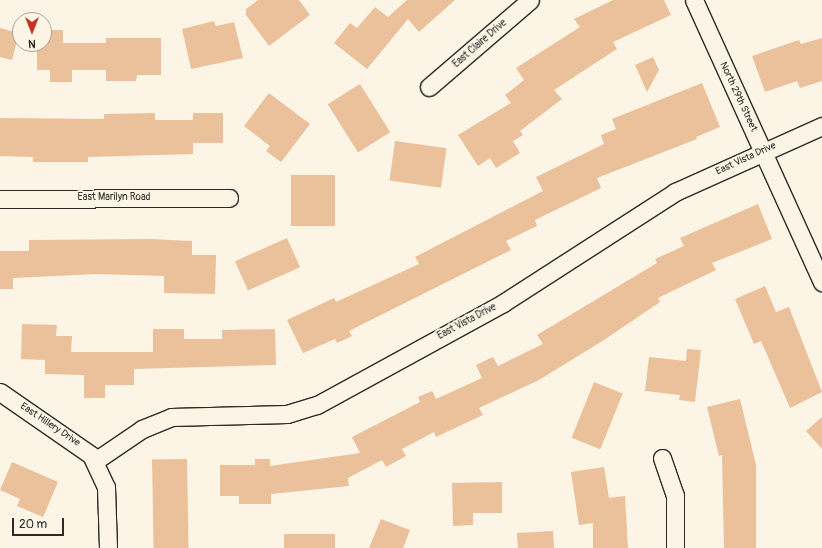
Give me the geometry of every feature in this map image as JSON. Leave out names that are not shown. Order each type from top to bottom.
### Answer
[{"type":"street","name":"East Claire Drive","points":[[429,87],[530,0]]},
{"type":"street","name":"North 29th Street","points":[[694,0],[822,282]]},
{"type":"street","name":"East Vista Drive","points":[[95,461],[142,430],[171,417],[287,414],[318,405],[503,303],[653,204],[822,126]]},
{"type":"street","name":"East Marilyn Road","points":[[0,199],[229,198]]},
{"type":"street","name":"East Hillery Drive","points":[[0,392],[70,437],[95,461]]},
{"type":"street","points":[[662,458],[675,495],[675,548]]},
{"type":"street","points":[[95,461],[106,487],[108,548]]},
{"type":"building","points":[[258,0],[299,0],[310,15],[269,46],[246,15],[246,9]]},
{"type":"building","points":[[407,0],[455,0],[419,32],[408,19],[367,69],[334,43],[350,23],[357,28],[375,7],[388,17]]},
{"type":"building","points":[[613,0],[664,0],[671,15],[613,42],[617,49],[554,90],[562,99],[520,131],[523,135],[513,141],[520,153],[496,168],[490,158],[478,166],[458,135],[511,103],[505,95],[524,80],[516,68],[580,27],[574,19]]},
{"type":"building","points":[[214,21],[216,26],[234,22],[243,58],[191,69],[182,29]]},
{"type":"building","points":[[0,28],[12,31],[12,52],[14,52],[12,60],[0,57]]},
{"type":"building","points":[[52,30],[63,30],[63,43],[106,43],[106,38],[161,38],[161,75],[137,75],[136,81],[106,81],[106,70],[72,70],[72,82],[50,82],[50,70],[37,70],[37,52],[52,52]]},
{"type":"building","points":[[822,38],[822,81],[800,88],[797,81],[765,92],[752,56],[799,40],[801,44]]},
{"type":"building","points":[[653,57],[659,70],[647,92],[635,65]]},
{"type":"building","points":[[702,83],[720,127],[696,137],[697,139],[597,178],[601,188],[535,220],[537,226],[506,241],[511,250],[349,331],[352,336],[337,343],[335,339],[303,353],[287,320],[334,298],[336,302],[419,264],[415,257],[543,191],[536,177],[604,144],[601,135],[616,129],[612,119]]},
{"type":"building","points":[[360,84],[390,132],[358,152],[328,104]]},
{"type":"building","points":[[269,93],[310,124],[281,162],[266,151],[270,146],[244,126]]},
{"type":"building","points":[[155,113],[155,120],[193,120],[193,113],[223,113],[223,143],[193,143],[193,154],[88,157],[88,162],[33,162],[33,157],[0,156],[0,118],[104,119],[104,114]]},
{"type":"building","points":[[395,141],[446,148],[441,188],[389,181]]},
{"type":"building","points":[[291,175],[335,175],[335,226],[291,226]]},
{"type":"building","points":[[758,204],[772,239],[712,263],[716,270],[658,298],[660,302],[604,340],[539,380],[479,408],[483,415],[436,437],[434,432],[402,449],[406,456],[386,467],[382,460],[348,478],[349,486],[271,494],[271,504],[239,504],[239,496],[220,496],[220,465],[255,465],[255,459],[270,459],[270,466],[360,453],[352,437],[420,402],[418,397],[432,391],[436,399],[482,378],[476,365],[493,357],[498,366],[543,344],[537,335],[657,263],[655,259],[684,246],[680,238]]},
{"type":"building","points":[[287,238],[300,267],[248,290],[235,261]]},
{"type":"building","points":[[151,239],[192,241],[192,255],[216,255],[215,294],[164,293],[164,276],[97,274],[13,278],[13,289],[0,289],[0,251],[29,251],[29,240]]},
{"type":"building","points":[[765,286],[776,312],[789,307],[822,392],[790,408],[761,341],[754,344],[735,299]]},
{"type":"building","points":[[22,324],[57,325],[56,336],[72,336],[71,352],[153,352],[153,329],[184,329],[184,339],[222,339],[222,330],[275,329],[276,365],[134,369],[134,385],[105,385],[105,398],[84,398],[84,375],[45,374],[45,360],[21,359]]},
{"type":"building","points":[[687,349],[701,350],[695,402],[679,400],[680,395],[645,391],[649,357],[686,361]]},
{"type":"building","points":[[594,382],[623,394],[600,449],[572,438]]},
{"type":"building","points":[[740,399],[756,465],[756,548],[724,548],[722,455],[719,456],[707,407]]},
{"type":"building","points":[[822,417],[822,449],[806,431]]},
{"type":"building","points":[[187,459],[189,548],[154,548],[152,460]]},
{"type":"building","points":[[12,462],[58,482],[43,517],[17,506],[20,499],[0,490]]},
{"type":"building","points":[[604,467],[609,498],[625,496],[628,548],[593,548],[593,523],[579,525],[571,472]]},
{"type":"building","points":[[502,482],[502,513],[473,513],[473,525],[453,526],[452,483]]},
{"type":"building","points":[[381,519],[410,530],[403,548],[369,548]]},
{"type":"building","points":[[553,531],[554,548],[518,548],[517,533]]},
{"type":"building","points":[[284,534],[335,534],[335,548],[284,548]]}]
